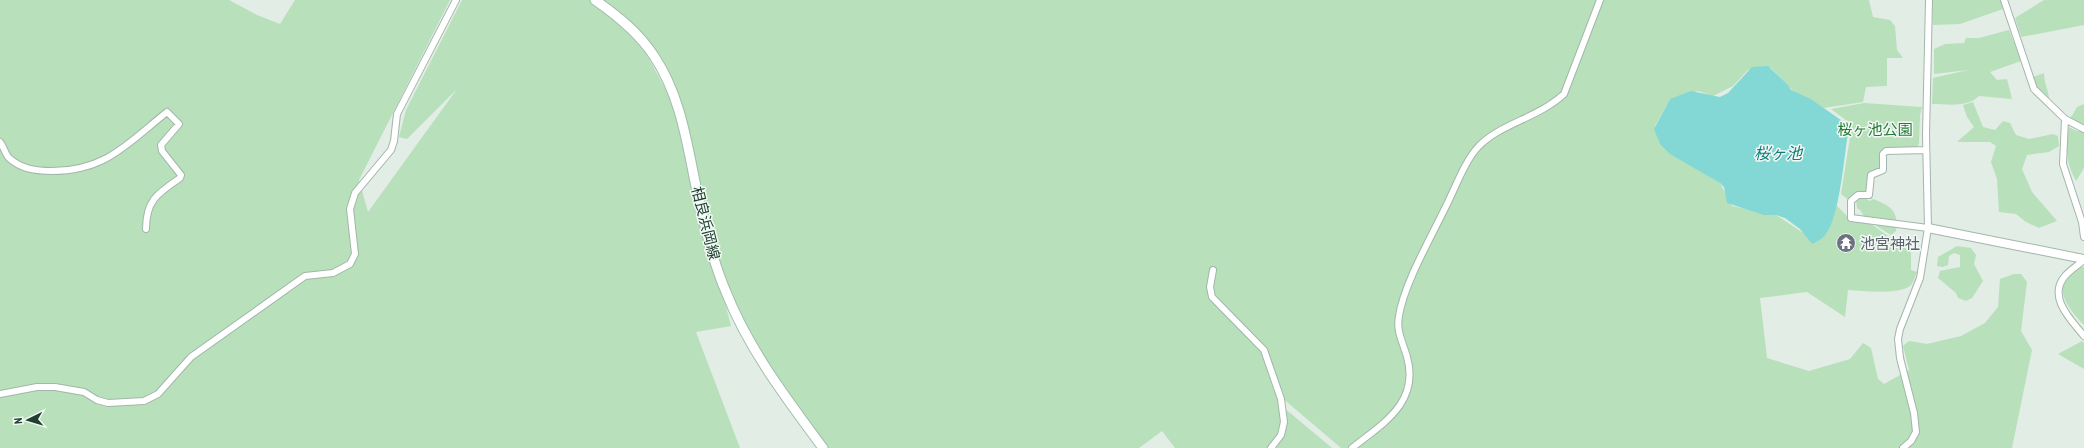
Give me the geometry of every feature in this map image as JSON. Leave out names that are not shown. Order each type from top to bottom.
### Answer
[{"type":"main road","name":"相良浜岡線","points":[[595,0],[621,19],[638,35],[654,56],[668,81],[683,125],[713,257],[726,292],[740,323],[763,364],[824,448]]},
{"type":"street","points":[[0,394],[37,387],[55,387],[84,392],[97,400],[108,403],[152,399],[191,356],[305,276],[333,273],[350,264],[355,254],[350,210],[352,201],[356,193],[391,150],[394,141],[397,114],[456,0]]},
{"type":"street","points":[[1352,448],[1396,413],[1403,401],[1408,387],[1410,373],[1407,357],[1398,328],[1402,303],[1412,277],[1465,168],[1478,146],[1496,133],[1552,106],[1564,94],[1600,0]]},
{"type":"street","points":[[1903,448],[1911,441],[1916,432],[1914,413],[1900,358],[1898,339],[1900,329],[1920,278],[1928,228],[1926,150],[1929,0]]},
{"type":"street","points":[[2004,0],[2034,89],[2064,120],[2084,128]]},
{"type":"street","points":[[0,142],[8,156],[25,167],[45,171],[84,168],[98,164],[114,155],[167,112],[179,124],[161,145],[162,151],[180,175],[180,178],[156,195],[147,213],[146,229]]},
{"type":"street","points":[[2064,120],[2063,164],[2082,222],[2084,237]]},
{"type":"street","points":[[1926,150],[1886,151],[1883,154],[1883,170],[1871,175],[1869,195],[1858,195],[1851,202],[1851,218],[1928,228],[2084,259]]},
{"type":"street","points":[[2084,259],[2065,276],[2059,286],[2059,294],[2064,311],[2084,336]]},
{"type":"street","points":[[1213,270],[1210,287],[1212,297],[1264,350],[1283,407],[1284,422],[1281,435],[1274,447]]},
{"type":"green space","points":[[0,0],[229,0],[257,15],[280,24],[295,0],[450,0],[359,180],[368,212],[457,89],[407,139],[399,137],[406,110],[462,0],[1869,0],[1873,17],[1890,20],[1895,26],[1897,50],[1903,58],[1887,58],[1887,86],[1866,87],[1863,102],[1824,108],[1811,99],[1794,92],[1771,68],[1748,70],[1733,86],[1713,96],[1698,91],[1670,99],[1655,126],[1660,144],[1720,183],[1732,206],[1776,215],[1817,242],[1828,232],[1836,205],[1852,221],[1871,224],[1911,252],[1911,270],[1917,272],[1910,286],[1897,291],[1871,292],[1848,290],[1845,317],[1807,292],[1760,298],[1767,358],[1809,371],[1850,359],[1863,343],[1871,348],[1878,379],[1884,384],[1909,370],[1914,389],[1903,346],[1909,341],[1927,344],[1961,336],[1985,323],[1998,307],[2000,279],[2014,274],[2021,274],[2027,282],[2021,331],[2032,350],[2012,448],[1341,448],[1280,396],[1283,407],[1332,448],[1276,448],[1278,441],[1271,448],[1175,448],[1162,431],[1139,448],[827,448],[746,334],[711,248],[731,326],[696,332],[740,448],[0,448]],"holes":[[[641,44],[651,52],[678,107],[673,103]]]},
{"type":"green space","points":[[1932,0],[2001,0],[2003,9],[1960,24],[1933,25]]},
{"type":"green space","points":[[2044,0],[2084,0],[2084,25],[2021,37],[2015,18]]},
{"type":"green space","points":[[2009,30],[2021,61],[1990,72],[1997,80],[2007,79],[2012,99],[1979,96],[1974,100],[1963,104],[1932,104],[1933,78],[1968,70],[1934,74],[1934,49],[1945,44],[1964,43],[1966,38],[1979,38]]},
{"type":"green space","points":[[2044,73],[2049,98],[2046,100],[2040,95],[2031,78]]},
{"type":"green space","points":[[1973,102],[1983,127],[1995,130],[2003,121],[2010,123],[2016,135],[2029,139],[2053,134],[2058,136],[2059,146],[2049,152],[2027,155],[2022,169],[2032,192],[2057,221],[2039,228],[2026,222],[2016,214],[1999,212],[1997,179],[1991,162],[1996,146],[1990,142],[1957,142],[1974,127],[1967,117],[1963,105]]},
{"type":"green space","name":"桜ヶ池公園","points":[[1864,103],[1922,107],[1920,115],[1919,144],[1915,149],[1886,151],[1881,171],[1871,175],[1869,194],[1850,201],[1841,194],[1851,131],[1847,121],[1831,109]]},
{"type":"green space","points":[[2084,104],[2084,125],[2081,125],[2070,119],[2077,107]]},
{"type":"green space","points":[[2069,127],[2077,131],[2084,131],[2084,168],[2076,181],[2072,174],[2067,155]]},
{"type":"green space","points":[[1862,197],[1870,201],[1873,199],[1885,204],[1892,210],[1895,214],[1897,224],[1896,231],[1891,235],[1865,219],[1861,211],[1857,208],[1856,199]]},
{"type":"green space","points":[[1957,246],[1971,248],[1976,255],[1974,264],[1983,281],[1972,298],[1966,301],[1958,298],[1956,293],[1938,278],[1940,271],[1960,267],[1960,255],[1954,253],[1949,256],[1948,265],[1943,267],[1937,266],[1938,257]]},
{"type":"green space","points":[[2080,267],[2084,267],[2084,325],[2067,303],[2063,290],[2064,283],[2068,277]]},
{"type":"green space","points":[[2082,341],[2084,343],[2084,369],[2058,354]]},
{"type":"water","name":"桜ヶ池","points":[[1768,66],[1788,85],[1791,90],[1811,99],[1845,123],[1848,133],[1836,210],[1828,231],[1819,241],[1812,244],[1800,229],[1785,218],[1776,215],[1764,215],[1727,203],[1724,187],[1720,183],[1670,154],[1660,144],[1654,129],[1670,99],[1691,91],[1720,97],[1728,93],[1752,67]]},
{"type":"place","name":"池宮神社","points":[[1846,243]]}]
